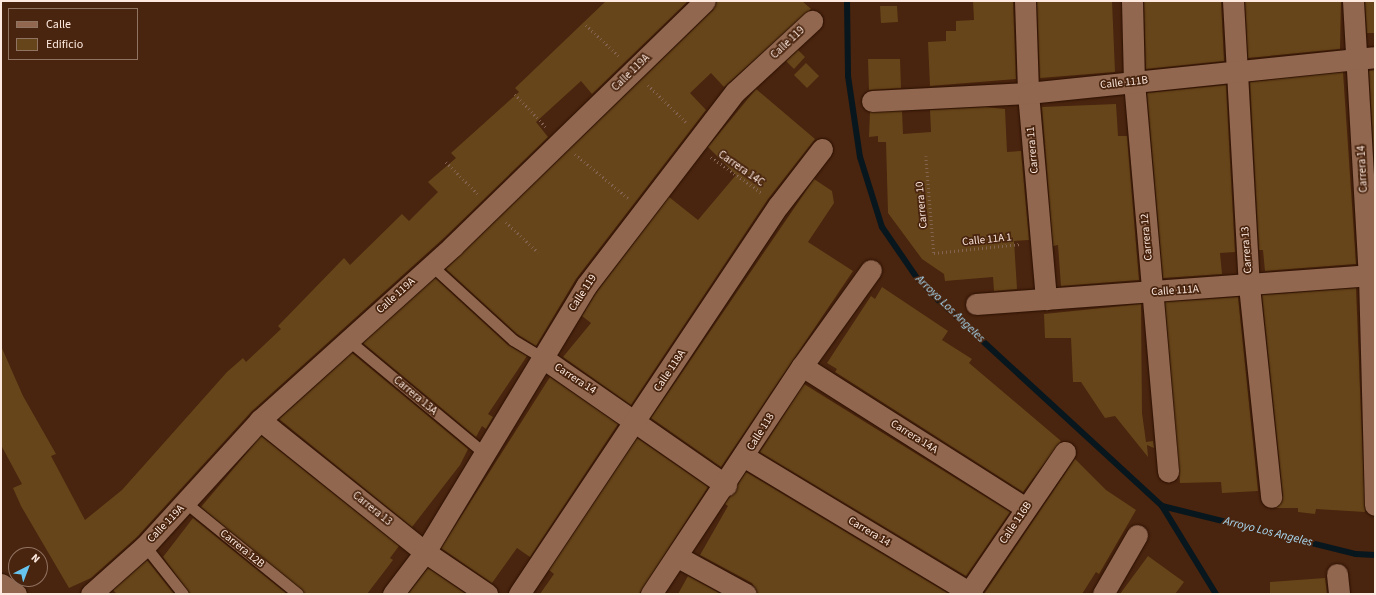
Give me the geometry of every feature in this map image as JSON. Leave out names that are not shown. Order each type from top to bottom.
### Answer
[{"type":"street","name":"Calle 119A","points":[[91,594],[145,546],[186,503],[260,420],[432,265],[705,1]]},
{"type":"street","name":"Carrera 11","points":[[1025,1],[1028,93],[1046,299]]},
{"type":"street","name":"Carrera 12","points":[[1132,1],[1134,82],[1168,472]]},
{"type":"street","name":"Carrera 13","points":[[1233,1],[1234,71],[1249,286],[1271,497]]},
{"type":"street","name":"Carrera 14","points":[[1353,1],[1366,58],[1372,275],[1375,505]]},
{"type":"street","name":"Calle 119","points":[[393,594],[424,552],[482,452],[543,358],[586,286],[735,92],[812,21]]},
{"type":"street","name":"Calle 111B","points":[[872,101],[1028,93],[1366,58]]},
{"type":"street","name":"Calle 118A","points":[[519,594],[637,420],[778,206],[822,149]]},
{"type":"street","name":"Calle 118","points":[[651,594],[678,557],[745,457],[802,366],[871,270]]},
{"type":"street","name":"Calle 111A","points":[[976,304],[1249,286],[1372,275]]},
{"type":"street","name":"Carrera 14","points":[[543,358],[637,420],[726,485]]},
{"type":"street","name":"Carrera 14A","points":[[802,366],[1026,508]]},
{"type":"street","name":"Carrera 13","points":[[260,420],[424,552],[487,594]]},
{"type":"street","name":"Calle 116B","points":[[970,593],[1065,452]]},
{"type":"street","name":"Carrera 14","points":[[745,457],[970,593]]},
{"type":"street","points":[[1103,594],[1137,535]]},
{"type":"street","points":[[678,557],[746,594]]},
{"type":"street","points":[[1,584],[16,594]]},
{"type":"lane","name":"Carrera 14","points":[[432,265],[513,340],[543,358]]},
{"type":"lane","name":"Carrera 13A","points":[[348,340],[482,452]]},
{"type":"lane","name":"Carrera 12B","points":[[186,503],[298,594]]},
{"type":"lane","points":[[145,546],[183,594]]},
{"type":"path","name":"Carrera 14C","points":[[695,144],[778,206]]},
{"type":"path","name":"Carrera 10","points":[[926,156],[934,253]]},
{"type":"path","name":"Calle 11A 1","points":[[934,253],[1041,242]]},
{"type":"building","points":[[606,1],[688,1],[592,94],[581,81],[536,122],[548,137],[445,237],[252,411],[137,537],[91,578],[69,588],[48,552],[48,547],[45,547],[21,506],[13,488],[22,484],[1,445],[1,346],[23,396],[56,454],[51,456],[85,520],[122,490],[227,372],[243,358],[246,362],[281,329],[278,326],[344,258],[350,265],[402,214],[409,221],[438,192],[428,182],[456,158],[451,153],[519,92],[515,88]]},
{"type":"building","points":[[717,1],[802,1],[811,9],[724,87],[711,73],[690,93],[706,110],[576,279],[536,346],[517,334],[446,269],[713,10]]},
{"type":"building","points":[[973,1],[1013,1],[1016,79],[930,86],[928,42],[946,41],[946,31],[956,31],[956,21],[974,20]]},
{"type":"building","points":[[1037,1],[1112,1],[1115,72],[1040,78]]},
{"type":"building","points":[[1144,1],[1221,1],[1224,61],[1146,69]]},
{"type":"building","points":[[1245,1],[1341,1],[1340,49],[1248,58]]},
{"type":"building","points":[[1365,1],[1375,1],[1375,33],[1367,33]]},
{"type":"building","points":[[880,6],[897,6],[898,22],[881,23]]},
{"type":"building","points":[[798,50],[805,57],[794,69],[786,61]]},
{"type":"building","points":[[868,59],[900,59],[901,88],[869,90]]},
{"type":"building","points":[[806,63],[819,76],[807,88],[794,75]]},
{"type":"building","points":[[1375,70],[1375,173],[1369,71]]},
{"type":"building","points":[[1343,72],[1356,264],[1265,271],[1263,250],[1259,250],[1250,82]]},
{"type":"building","points":[[1226,85],[1235,252],[1220,253],[1222,274],[1163,278],[1147,93]]},
{"type":"building","points":[[756,89],[815,139],[768,199],[631,405],[563,357],[591,323],[582,316],[596,293],[669,197],[698,220],[736,175],[708,147]]},
{"type":"building","points":[[1116,104],[1118,136],[1127,136],[1139,280],[1061,286],[1058,245],[1053,246],[1042,107]]},
{"type":"building","points":[[985,107],[1005,109],[1007,152],[1021,151],[1029,240],[1014,241],[1017,289],[994,291],[993,277],[945,281],[944,274],[922,259],[888,213],[886,142],[878,142],[878,136],[869,137],[870,112],[902,111],[903,134],[931,132],[930,110]]},
{"type":"building","points":[[814,179],[832,191],[834,203],[808,242],[853,271],[721,467],[651,418]]},
{"type":"building","points":[[435,278],[508,345],[527,356],[488,414],[493,417],[486,429],[482,426],[476,437],[363,343]]},
{"type":"building","points":[[882,287],[948,331],[942,340],[972,359],[969,363],[1061,441],[1023,492],[835,372],[837,369],[827,363],[871,296],[875,299]]},
{"type":"building","points":[[1356,288],[1365,512],[1316,509],[1315,514],[1298,512],[1298,508],[1276,508],[1283,496],[1262,295]]},
{"type":"building","points":[[1238,297],[1258,491],[1222,493],[1221,482],[1180,483],[1165,302]]},
{"type":"building","points":[[1141,304],[1142,413],[1146,442],[1153,441],[1154,448],[1147,445],[1148,457],[1115,416],[1105,418],[1081,382],[1073,382],[1071,338],[1045,338],[1044,314]]},
{"type":"building","points":[[352,353],[468,449],[460,465],[412,527],[279,419]]},
{"type":"building","points":[[550,377],[618,424],[530,557],[517,548],[492,583],[441,548]]},
{"type":"building","points":[[804,384],[1010,512],[966,576],[760,452]]},
{"type":"building","points":[[261,436],[399,546],[390,558],[393,560],[367,594],[305,594],[201,507]]},
{"type":"building","points":[[637,438],[708,487],[639,594],[540,594],[554,574],[549,570]]},
{"type":"building","points":[[1075,459],[1106,490],[1136,510],[1099,574],[1096,572],[1082,594],[984,594]]},
{"type":"building","points":[[746,472],[949,594],[758,594],[752,583],[700,555],[728,506],[725,504]]},
{"type":"building","points":[[193,518],[287,594],[190,594],[163,557]]},
{"type":"building","points":[[1148,556],[1184,582],[1175,594],[1120,594]]},
{"type":"building","points":[[147,560],[174,594],[117,594],[113,590]]},
{"type":"building","points":[[428,568],[466,594],[408,594]]},
{"type":"building","points":[[688,576],[721,594],[678,594]]},
{"type":"building","points":[[1325,578],[1327,594],[1270,594],[1270,582]]},
{"type":"waterway","name":"Arroyo Los Angeles","points":[[847,1],[848,76],[860,157],[882,227],[917,278],[937,299],[1162,506],[1216,594]]},
{"type":"waterway","name":"Arroyo Los Angeles","points":[[1162,506],[1356,554],[1375,555]]}]
